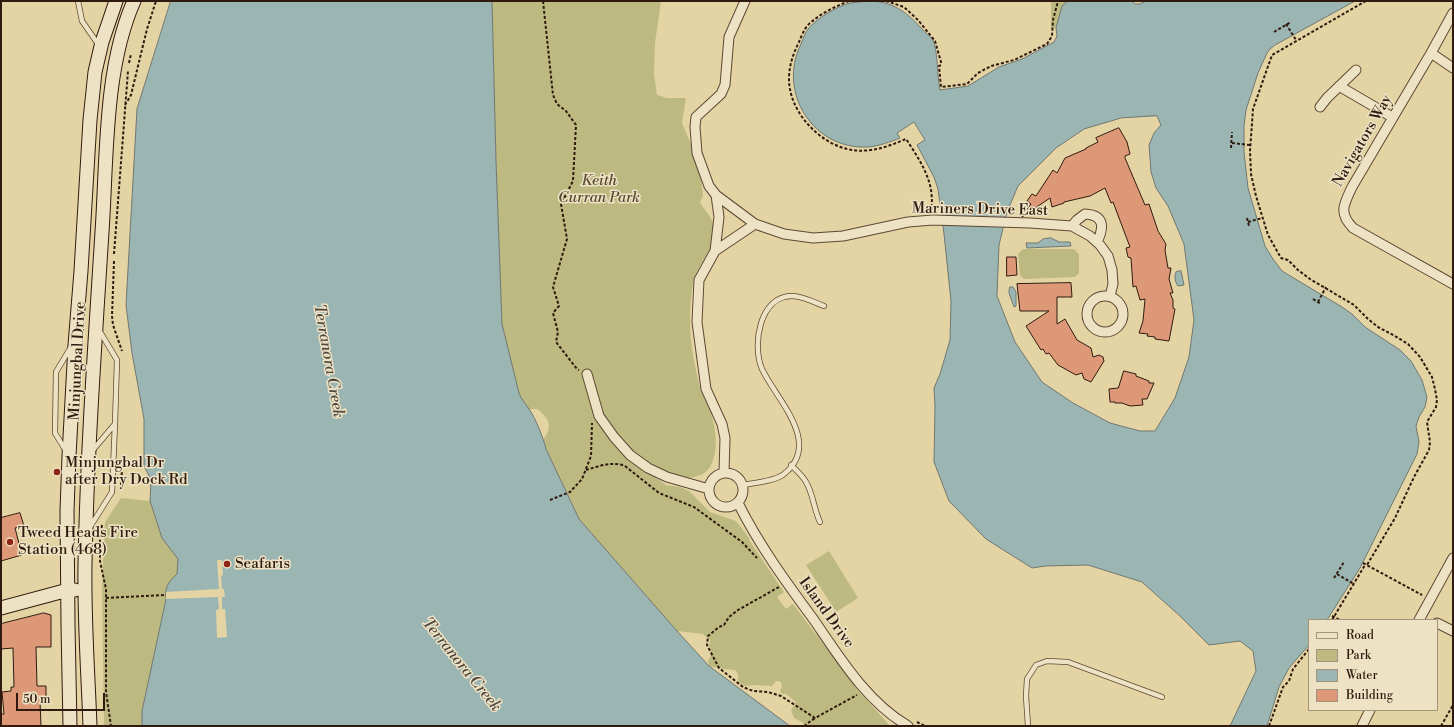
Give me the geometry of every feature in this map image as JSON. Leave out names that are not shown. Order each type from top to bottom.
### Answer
[{"type":"main road","name":"Minjungbal Drive","points":[[70,726],[67,512],[76,339],[90,120],[95,72],[108,22],[116,1]]},
{"type":"main road","name":"Minjungbal Drive","points":[[90,726],[85,590],[89,454],[96,325],[109,118],[115,63],[124,28],[134,1]]},
{"type":"main road","points":[[1,608],[68,590],[85,590]]},
{"type":"street","points":[[724,472],[725,438],[722,424],[706,389],[697,322],[699,280],[715,251],[719,217],[716,195],[709,186],[697,153],[695,127],[696,117],[721,94],[725,85],[729,37],[745,1]]},
{"type":"street","name":"Navigators Way","points":[[1453,13],[1431,53],[1392,117],[1343,205],[1344,216],[1353,228],[1453,284]]},
{"type":"street","points":[[1431,53],[1453,68]]},
{"type":"street","points":[[1320,107],[1326,98],[1356,70]]},
{"type":"street","points":[[1339,86],[1392,117]]},
{"type":"street","name":"Mariners Drive East","points":[[716,195],[755,224],[784,234],[813,238],[832,238],[908,222],[933,220],[1072,226],[1090,236],[1108,256],[1112,270],[1113,284],[1110,296]]},
{"type":"street","points":[[1072,226],[1081,216],[1085,214],[1094,216],[1101,222],[1102,226],[1102,233],[1097,242]]},
{"type":"street","points":[[715,251],[755,224]]},
{"type":"street","points":[[1098,296],[1110,296],[1116,299],[1123,309],[1124,315],[1119,326],[1114,330],[1103,332],[1092,327],[1087,316],[1089,304],[1098,296]]},
{"type":"street","points":[[587,374],[599,416],[614,437],[630,455],[648,468],[667,477],[709,489]]},
{"type":"street","points":[[724,472],[738,476],[743,484],[743,494],[738,503],[727,507],[722,507],[712,500],[709,489],[709,484],[715,476],[724,472]]},
{"type":"street","name":"Island Drive","points":[[738,503],[753,532],[841,659],[870,695],[896,719],[908,726]]},
{"type":"street","points":[[1421,617],[1453,558]]},
{"type":"street","points":[[1438,623],[1453,631]]},
{"type":"street","points":[[1362,726],[1370,711]]},
{"type":"lane","points":[[78,1],[82,22],[101,47]]},
{"type":"lane","points":[[743,484],[768,480],[784,475],[795,462],[799,446],[795,425],[762,369],[758,348],[760,324],[766,312],[775,302],[782,298],[792,296],[809,300],[824,306]]},
{"type":"lane","points":[[86,534],[112,492],[116,360],[96,325]]},
{"type":"lane","points":[[89,454],[115,424]]},
{"type":"lane","points":[[791,466],[807,483],[816,514],[820,522]]},
{"type":"lane","points":[[1028,726],[1026,696],[1027,679],[1036,665],[1047,661],[1068,662],[1162,697]]},
{"type":"path","points":[[125,106],[131,95],[147,29],[156,1]]},
{"type":"path","points":[[543,1],[552,95],[557,104],[566,111],[576,125],[573,181],[561,204],[566,240],[553,287],[559,306],[553,313],[558,332],[556,342],[577,369],[587,374]]},
{"type":"path","points":[[849,1],[829,10],[807,26],[794,52],[790,65],[789,81],[793,98],[801,116],[815,132],[835,146],[849,150],[869,151],[888,147],[906,139],[929,181],[933,220]]},
{"type":"path","points":[[886,1],[904,7],[936,40],[941,62],[941,65],[938,66],[941,87],[967,84],[976,74],[991,66],[1014,60],[1047,44],[1052,36],[1053,20],[1058,1]]},
{"type":"path","points":[[1332,619],[1365,564],[1396,518],[1414,477],[1429,450],[1430,442],[1427,422],[1436,407],[1435,389],[1432,377],[1420,357],[1408,344],[1378,327],[1368,320],[1354,305],[1304,274],[1288,260],[1281,258],[1268,235],[1262,218],[1251,174],[1250,145],[1253,110],[1270,59],[1274,53],[1366,1]]},
{"type":"path","points":[[1274,32],[1291,22]]},
{"type":"path","points":[[1286,24],[1296,40]]},
{"type":"path","points":[[1231,148],[1232,132]]},
{"type":"path","points":[[1232,143],[1250,145]]},
{"type":"path","points":[[1247,218],[1249,226]]},
{"type":"path","points":[[1248,222],[1262,218]]},
{"type":"path","points":[[1318,302],[1326,287]]},
{"type":"path","points":[[1313,299],[1321,304]]},
{"type":"path","points":[[550,500],[570,492],[582,479],[591,456],[591,424],[599,416]]},
{"type":"path","points":[[586,470],[610,464],[620,464],[625,466],[658,493],[694,507],[742,542],[758,560]]},
{"type":"path","points":[[1334,578],[1344,562]]},
{"type":"path","points":[[1365,564],[1422,594],[1430,601]]},
{"type":"path","points":[[1337,574],[1354,584]]},
{"type":"path","points":[[775,582],[781,590]]},
{"type":"path","points":[[779,587],[738,610],[729,617],[724,625],[708,636],[707,645],[719,668],[743,687],[753,691],[768,692],[781,696],[815,718]]},
{"type":"path","points":[[106,598],[166,595]]},
{"type":"path","points":[[1333,616],[1338,619]]},
{"type":"path","points":[[1269,726],[1283,687],[1289,681],[1293,669],[1308,650]]},
{"type":"path","points":[[804,726],[815,718],[860,694]]},
{"type":"path","points":[[1441,726],[1453,705]]},
{"type":"green space","name":"Keith Curran Park","points":[[492,1],[661,1],[655,43],[654,74],[657,95],[667,98],[686,98],[682,123],[699,163],[703,195],[700,203],[710,217],[715,229],[712,244],[693,283],[690,319],[692,346],[696,369],[701,391],[711,413],[716,448],[710,467],[706,472],[700,475],[686,478],[656,478],[666,485],[680,487],[689,491],[710,512],[736,521],[750,539],[749,540],[784,592],[777,597],[786,609],[793,604],[859,691],[890,726],[806,726],[794,718],[791,710],[796,702],[786,694],[782,694],[780,691],[782,687],[781,682],[776,681],[772,686],[744,686],[738,681],[738,674],[735,670],[709,666],[708,661],[712,653],[709,647],[710,640],[703,634],[677,631],[579,519],[543,440],[548,431],[549,423],[545,416],[537,409],[529,409],[523,402],[519,393],[502,324]]},
{"type":"green space","points":[[1051,1],[1068,1],[1062,6],[1056,28],[1051,28]]},
{"type":"green space","points":[[1023,249],[1074,249],[1079,254],[1079,273],[1075,277],[1024,279],[1020,275],[1018,254]]},
{"type":"green space","points":[[121,498],[150,501],[162,538],[178,559],[177,574],[169,582],[166,588],[166,599],[142,711],[142,726],[104,726],[102,587],[105,522]]},
{"type":"green space","points":[[829,551],[858,598],[836,612],[806,565]]},
{"type":"water","name":"Terranora Creek","points":[[171,1],[492,1],[502,324],[520,395],[537,423],[546,449],[579,519],[709,666],[790,726],[142,726],[142,711],[166,599],[166,588],[169,582],[177,574],[178,559],[162,538],[150,501],[151,480],[144,466],[144,419],[132,353],[126,305],[137,109]]},
{"type":"water","points":[[869,1],[885,3],[892,5],[911,17],[933,40],[935,45],[940,90],[968,86],[999,67],[1022,59],[1054,42],[1057,36],[1056,28],[1062,6],[1068,1],[1132,1],[1135,4],[1140,4],[1145,1],[1355,1],[1275,45],[1267,53],[1258,73],[1246,110],[1244,126],[1244,152],[1248,188],[1265,246],[1282,271],[1342,307],[1352,314],[1365,327],[1400,350],[1411,361],[1422,380],[1427,397],[1425,407],[1416,426],[1419,442],[1417,454],[1360,568],[1328,619],[1308,619],[1308,646],[1289,668],[1279,687],[1267,726],[1230,726],[1256,671],[1253,651],[1240,641],[1209,645],[1180,616],[1142,582],[1088,565],[1045,566],[1032,568],[986,539],[949,501],[934,462],[934,388],[940,374],[950,340],[951,301],[938,189],[934,177],[917,145],[925,140],[914,122],[897,133],[900,138],[876,146],[868,147],[848,145],[831,139],[816,128],[805,115],[797,98],[794,81],[795,62],[806,31],[822,16],[850,3]],"holes":[[[1157,116],[1161,125],[1154,133],[1149,145],[1151,172],[1156,188],[1168,206],[1184,244],[1194,320],[1189,357],[1175,398],[1155,431],[1140,431],[1110,423],[1073,403],[1042,382],[1015,342],[997,296],[999,245],[1007,212],[1018,186],[1056,148],[1084,129],[1121,118]]]},
{"type":"water","points":[[1051,238],[1059,242],[1070,242],[1071,246],[1027,248],[1026,243],[1038,243],[1043,239]]},
{"type":"water","points":[[1181,271],[1184,285],[1178,286],[1175,279],[1175,274],[1176,272]]},
{"type":"water","points":[[1010,287],[1013,287],[1016,292],[1016,306],[1014,307],[1009,293]]},
{"type":"pier","points":[[217,560],[222,560],[222,589],[224,589],[225,597],[222,597],[222,609],[225,609],[227,637],[217,638],[216,610],[219,609],[218,597],[166,599],[166,592],[219,589]]},
{"type":"building","points":[[1119,128],[1127,142],[1130,154],[1125,156],[1125,158],[1145,205],[1149,204],[1158,231],[1166,244],[1165,250],[1168,268],[1171,268],[1169,279],[1173,293],[1170,293],[1173,300],[1173,308],[1175,309],[1169,341],[1155,339],[1155,337],[1147,336],[1148,334],[1139,333],[1143,321],[1145,299],[1140,300],[1136,286],[1133,287],[1131,258],[1128,257],[1126,248],[1130,247],[1113,202],[1111,203],[1105,188],[1090,196],[1064,202],[1052,207],[1050,198],[1022,217],[1031,204],[1027,201],[1032,194],[1036,196],[1053,170],[1057,173],[1065,158],[1098,142],[1096,138]]},
{"type":"building","points":[[1007,257],[1016,257],[1017,275],[1007,276]]},
{"type":"building","points":[[1071,283],[1072,297],[1057,297],[1057,324],[1065,319],[1077,340],[1091,348],[1093,357],[1099,355],[1103,357],[1104,361],[1091,382],[1084,379],[1082,373],[1076,375],[1058,365],[1049,353],[1046,354],[1043,349],[1041,350],[1026,326],[1049,311],[1020,311],[1017,284]]},
{"type":"building","points":[[1124,371],[1136,374],[1136,376],[1149,381],[1149,383],[1154,383],[1147,399],[1142,399],[1143,405],[1130,406],[1122,403],[1110,402],[1109,389],[1118,388]]},
{"type":"building","name":"Tweed Heads Fire Station (468)","points":[[20,513],[24,526],[15,528],[22,555],[1,561],[1,518]]},
{"type":"building","points":[[44,613],[51,615],[51,647],[36,647],[37,686],[46,686],[46,702],[40,702],[41,726],[1,726],[1,714],[4,714],[2,692],[11,691],[11,687],[14,687],[13,648],[1,649],[1,624]]},
{"type":"place","name":"Minjungbal Dr after Dry Dock Rd","points":[[57,472]]},
{"type":"place","name":"Tweed Heads Fire Station (468)","points":[[10,542]]},
{"type":"place","name":"Seafaris","points":[[227,564]]}]
